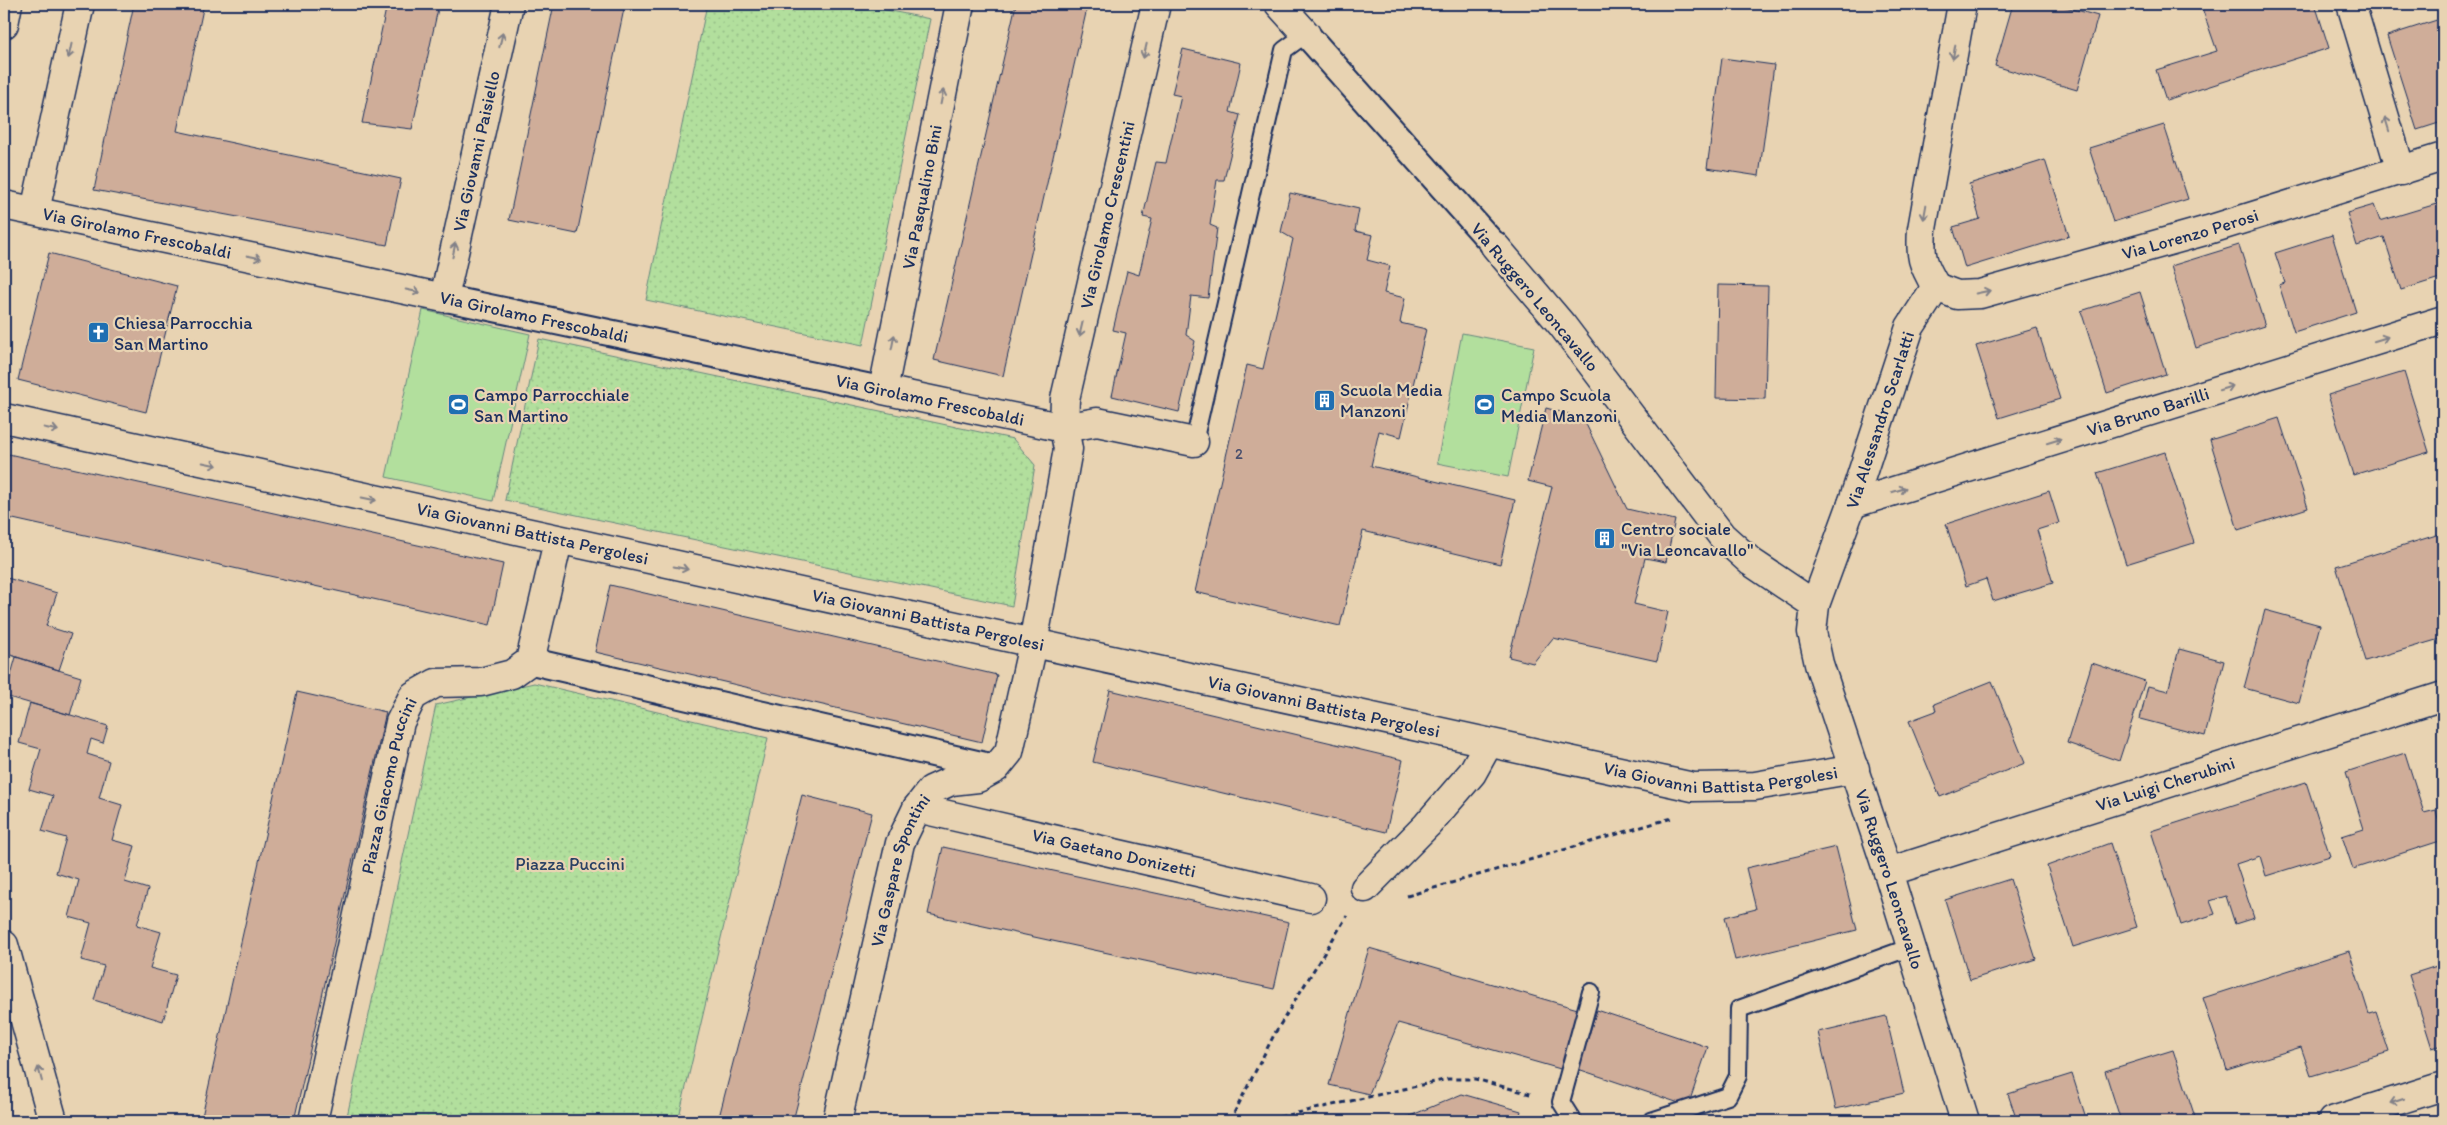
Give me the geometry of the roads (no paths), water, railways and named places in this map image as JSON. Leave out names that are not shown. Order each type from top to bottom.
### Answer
[{"type":"street","points":[[4,24],[8,4]]},
{"type":"street","points":[[35,211],[80,4]]},
{"type":"street","name":"Via Giovanni Paisiello","points":[[444,298],[509,4]]},
{"type":"street","name":"Via Pasqualino Bini","points":[[883,390],[960,4]]},
{"type":"street","name":"Via Girolamo Crescentini","points":[[1064,428],[1065,399],[1156,4]]},
{"type":"street","name":"Via Ruggero Leoncavallo","points":[[1279,4],[1495,246],[1562,325],[1722,536],[1751,562],[1815,605],[1812,632],[1819,664],[1888,872],[1965,1121]]},
{"type":"street","points":[[1936,287],[1924,266],[1921,248],[1922,229],[1962,4]]},
{"type":"street","points":[[2351,4],[2401,171]]},
{"type":"street","name":"Via Lorenzo Perosi","points":[[1936,287],[1957,295],[1980,294],[2208,230],[2443,157]]},
{"type":"street","name":"Via Girolamo Frescobaldi","points":[[4,206],[1064,428],[1097,422],[1194,442]]},
{"type":"street","name":"Via Alessandro Scarlatti","points":[[1815,605],[1852,504],[1910,327],[1936,287]]},
{"type":"street","name":"Via Bruno Barilli","points":[[1852,504],[2443,320]]},
{"type":"street","name":"Via Giovanni Battista Pergolesi","points":[[4,418],[558,541],[1693,787],[1755,786],[1855,769]]},
{"type":"street","points":[[558,541],[530,661],[996,768],[1009,752],[1033,644],[1068,450],[1064,428]]},
{"type":"street","name":"Piazza Giacomo Puccini","points":[[313,1121],[400,722],[413,696],[436,683],[480,682],[512,674],[530,661]]},
{"type":"street","name":"Via Luigi Cherubini","points":[[1888,872],[2443,696]]},
{"type":"street","points":[[1365,888],[1427,825],[1472,773],[1488,744]]},
{"type":"street","name":"Via Gaspare Spontini","points":[[837,1121],[900,843],[917,808],[931,790],[951,781],[978,778],[996,768]]},
{"type":"street","name":"Via Gaetano Donizetti","points":[[917,808],[1311,898]]},
{"type":"street","points":[[4,945],[52,1121]]},
{"type":"street","points":[[2332,1121],[2443,1086]]},
{"type":"lane","points":[[1194,442],[1284,50],[1306,34]]},
{"type":"lane","points":[[1651,1121],[1728,1096],[1738,1076],[1739,1009],[1911,947]]},
{"type":"lane","points":[[1573,1121],[1561,1102],[1591,992]]},
{"type":"place","name":"Chiesa Parrocchia San Martino","points":[[98,333]]},
{"type":"place","name":"Scuola Media Manzoni","points":[[1324,400]]},
{"type":"place","name":"Campo Parrocchiale San Martino","points":[[458,405]]},
{"type":"place","name":"Campo Scuola Media Manzoni","points":[[1485,405]]},
{"type":"place","name":"Centro sociale \"Via Leoncavallo\"","points":[[1605,539]]},
{"type":"park label","name":"Piazza Puccini","points":[[570,864]]}]
